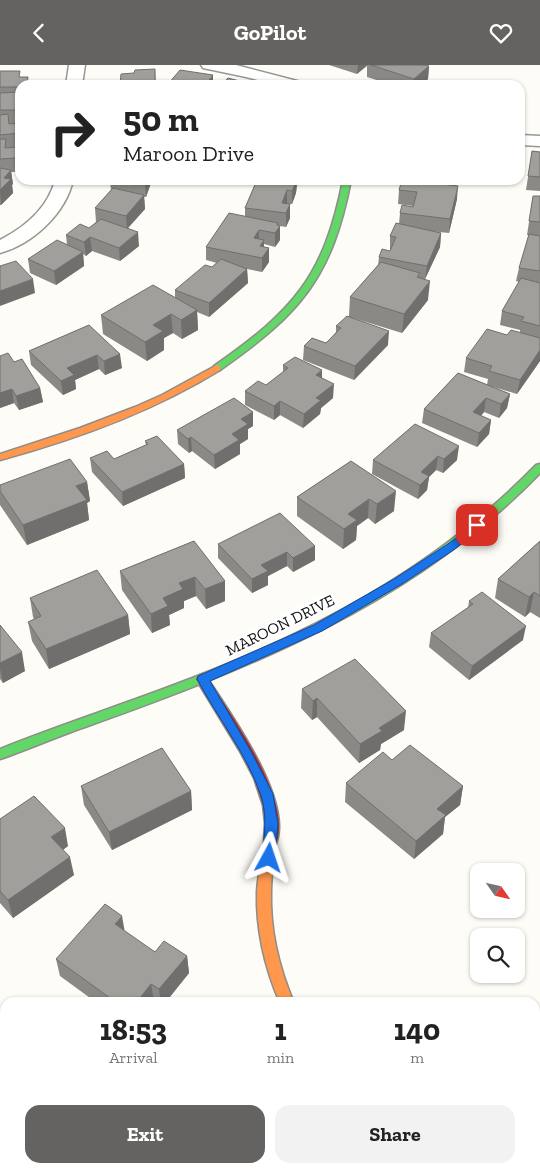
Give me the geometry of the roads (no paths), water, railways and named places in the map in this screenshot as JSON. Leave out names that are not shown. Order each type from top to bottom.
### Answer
[{"type":"street","points":[[75,80],[77,65]]},
{"type":"street","points":[[209,65],[248,71],[278,80]]},
{"type":"street","points":[[525,140],[540,141]]},
{"type":"street","points":[[0,247],[28,230],[43,218],[56,203],[63,185]]},
{"type":"street","points":[[0,457],[114,420],[167,395],[238,355],[269,329],[310,284],[324,261],[334,239],[341,218],[346,185]]},
{"type":"street","name":"MAROON DRIVE","points":[[0,754],[54,731],[202,679],[318,628],[384,590],[452,547],[503,504],[540,467]]},
{"type":"street","points":[[202,679],[248,756],[267,794],[272,824],[264,895],[269,944],[285,997]]}]
